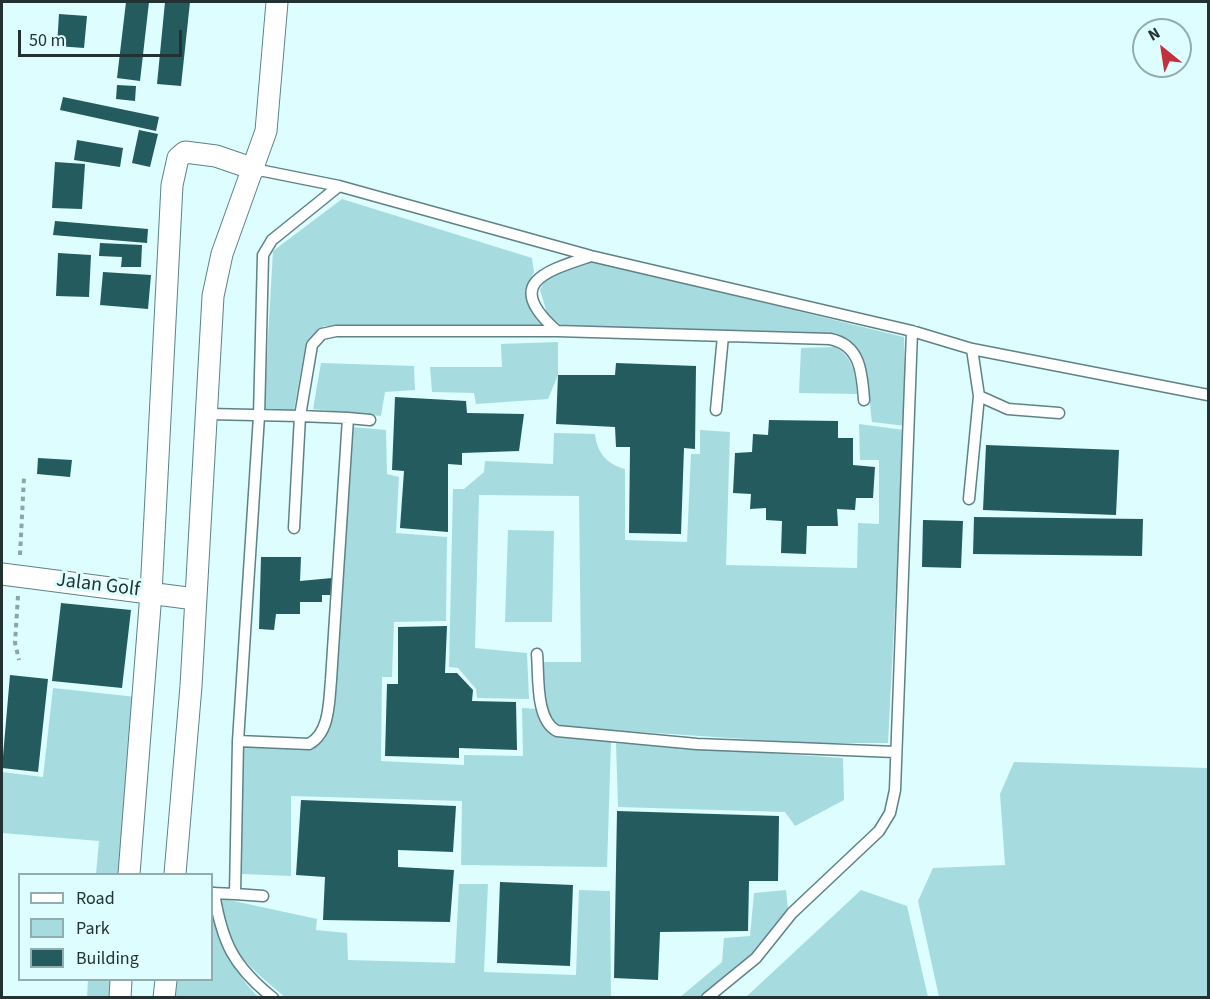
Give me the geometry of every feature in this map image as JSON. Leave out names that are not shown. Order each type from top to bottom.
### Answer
[{"type":"street","points":[[175,873],[191,686],[208,414],[209,331],[213,296],[222,254],[266,131],[277,2]]},
{"type":"street","points":[[129,873],[151,593],[171,199],[175,168],[180,156],[188,152],[216,156],[254,169]]},
{"type":"street","name":"Jalan Golf","points":[[10,575],[195,599]]},
{"type":"street","points":[[120,998],[121,981]]},
{"type":"street","points":[[164,998],[166,981]]},
{"type":"lane","points":[[254,169],[339,186],[591,256],[912,331],[972,349],[1209,395]]},
{"type":"lane","points":[[236,894],[238,741],[259,416],[265,250],[278,235],[339,186]]},
{"type":"lane","points":[[557,331],[536,306],[532,297],[534,284],[545,272],[591,256]]},
{"type":"lane","points":[[294,528],[300,416],[312,345],[317,338],[329,332],[557,331],[842,341],[859,362],[864,400]]},
{"type":"lane","points":[[707,998],[756,958],[792,913],[888,820],[895,790],[894,752],[912,331]]},
{"type":"lane","points":[[716,410],[723,336]]},
{"type":"lane","points":[[969,499],[979,396],[972,349]]},
{"type":"lane","points":[[979,396],[1008,408],[1059,413]]},
{"type":"lane","points":[[208,414],[370,420]]},
{"type":"lane","points":[[238,741],[309,744],[320,734],[325,723],[331,680],[348,418]]},
{"type":"lane","points":[[537,654],[544,716],[551,728],[557,731],[708,744],[894,752]]},
{"type":"lane","points":[[263,896],[213,893],[219,928],[226,945],[244,971],[273,998]]},
{"type":"path","points":[[19,660],[15,643],[10,575],[24,477]]},
{"type":"green space","points":[[342,199],[532,258],[534,272],[525,291],[531,312],[542,326],[324,326],[306,342],[294,410],[264,410],[273,251]]},
{"type":"green space","points":[[592,261],[904,337],[906,426],[872,422],[868,384],[861,360],[855,350],[835,336],[561,325],[547,313],[540,290],[546,278]]},
{"type":"green space","points":[[558,342],[558,375],[548,399],[476,404],[474,393],[432,392],[430,367],[502,367],[501,344]]},
{"type":"green space","points":[[835,347],[850,361],[857,394],[799,393],[801,348]]},
{"type":"green space","points":[[321,363],[414,366],[415,390],[385,392],[381,416],[313,409]]},
{"type":"green space","points":[[859,424],[904,430],[888,743],[805,743],[564,727],[553,721],[546,713],[543,662],[581,662],[579,496],[479,495],[475,648],[527,653],[529,699],[477,698],[476,689],[458,668],[449,667],[453,489],[464,489],[484,472],[485,461],[553,464],[554,433],[595,434],[600,452],[613,464],[625,469],[625,540],[687,542],[691,454],[700,454],[700,430],[730,432],[726,565],[857,568],[858,523],[879,524],[879,460],[860,460]]},
{"type":"green space","points":[[352,427],[386,430],[387,474],[399,477],[396,533],[447,537],[446,621],[394,622],[392,677],[382,677],[381,761],[464,765],[464,755],[523,756],[522,708],[538,709],[545,728],[552,735],[611,742],[607,867],[461,865],[462,801],[291,796],[291,876],[242,874],[242,745],[308,750],[325,739],[331,721]]},
{"type":"green space","points":[[508,530],[554,531],[552,622],[505,622]]},
{"type":"green space","points":[[53,688],[136,697],[123,873],[96,873],[99,841],[2,833],[2,772],[43,777]]},
{"type":"green space","points":[[616,743],[843,758],[844,800],[795,826],[785,812],[618,807]]},
{"type":"green space","points":[[1014,762],[1208,768],[1208,997],[939,997],[918,901],[933,868],[1005,865],[1000,794]]},
{"type":"green space","points":[[459,884],[488,884],[484,972],[576,975],[579,890],[610,891],[611,997],[285,997],[249,965],[234,945],[228,932],[220,898],[317,919],[316,930],[347,933],[348,960],[455,963]]},
{"type":"green space","points":[[786,890],[788,909],[753,957],[702,997],[679,998],[722,962],[724,938],[750,936],[754,893]]},
{"type":"green space","points":[[861,890],[907,906],[928,997],[746,997]]},
{"type":"green space","points":[[213,914],[227,956],[258,997],[173,998],[174,981],[213,981]]},
{"type":"green space","points":[[88,981],[116,981],[114,997],[87,998]]},
{"type":"building","points":[[126,2],[149,2],[140,81],[117,78]]},
{"type":"building","points":[[165,2],[190,2],[181,86],[157,84]]},
{"type":"building","points":[[59,14],[87,16],[84,48],[57,46]]},
{"type":"building","points":[[117,85],[136,86],[135,101],[116,99]]},
{"type":"building","points":[[63,97],[159,117],[156,131],[60,110]]},
{"type":"building","points":[[139,130],[158,134],[150,167],[132,163]]},
{"type":"building","points":[[77,140],[123,148],[120,167],[74,160]]},
{"type":"building","points":[[55,162],[85,164],[82,209],[52,208]]},
{"type":"building","points":[[55,221],[148,229],[147,243],[53,235]]},
{"type":"building","points":[[100,243],[142,245],[141,267],[121,267],[122,257],[99,256]]},
{"type":"building","points":[[58,253],[91,255],[89,297],[56,296]]},
{"type":"building","points":[[103,272],[151,275],[148,309],[100,305]]},
{"type":"building","points":[[616,363],[696,366],[695,449],[684,448],[681,534],[629,533],[630,447],[616,447],[615,427],[556,424],[558,375],[615,375]]},
{"type":"building","points":[[395,397],[466,401],[467,413],[524,414],[519,451],[462,453],[462,465],[448,464],[448,532],[400,528],[404,471],[392,470]]},
{"type":"building","points":[[769,420],[838,421],[838,438],[853,438],[853,465],[875,467],[873,498],[856,498],[855,510],[837,509],[838,526],[807,526],[806,554],[781,553],[782,521],[766,520],[766,508],[750,509],[751,494],[733,493],[735,453],[752,452],[753,434],[768,435]]},
{"type":"building","points":[[986,445],[1119,450],[1116,515],[983,510]]},
{"type":"building","points":[[38,458],[72,460],[70,477],[37,474]]},
{"type":"building","points":[[974,517],[1143,519],[1142,556],[973,554]]},
{"type":"building","points":[[923,520],[963,521],[961,568],[922,567]]},
{"type":"building","points":[[261,557],[301,557],[300,581],[332,578],[332,595],[322,595],[322,602],[300,602],[300,614],[276,614],[274,630],[259,629]]},
{"type":"building","points":[[61,603],[131,610],[122,688],[52,681]]},
{"type":"building","points":[[447,626],[445,673],[457,673],[473,690],[472,701],[516,702],[517,750],[459,748],[459,758],[385,756],[387,684],[398,684],[398,627]]},
{"type":"building","points":[[10,675],[48,679],[38,772],[2,768]]},
{"type":"building","points":[[301,800],[456,806],[453,852],[398,850],[398,867],[454,870],[450,922],[323,920],[325,877],[296,875]]},
{"type":"building","points":[[617,811],[779,816],[778,881],[749,881],[748,931],[660,932],[658,980],[614,978]]},
{"type":"building","points":[[500,882],[573,885],[570,966],[497,963]]}]
